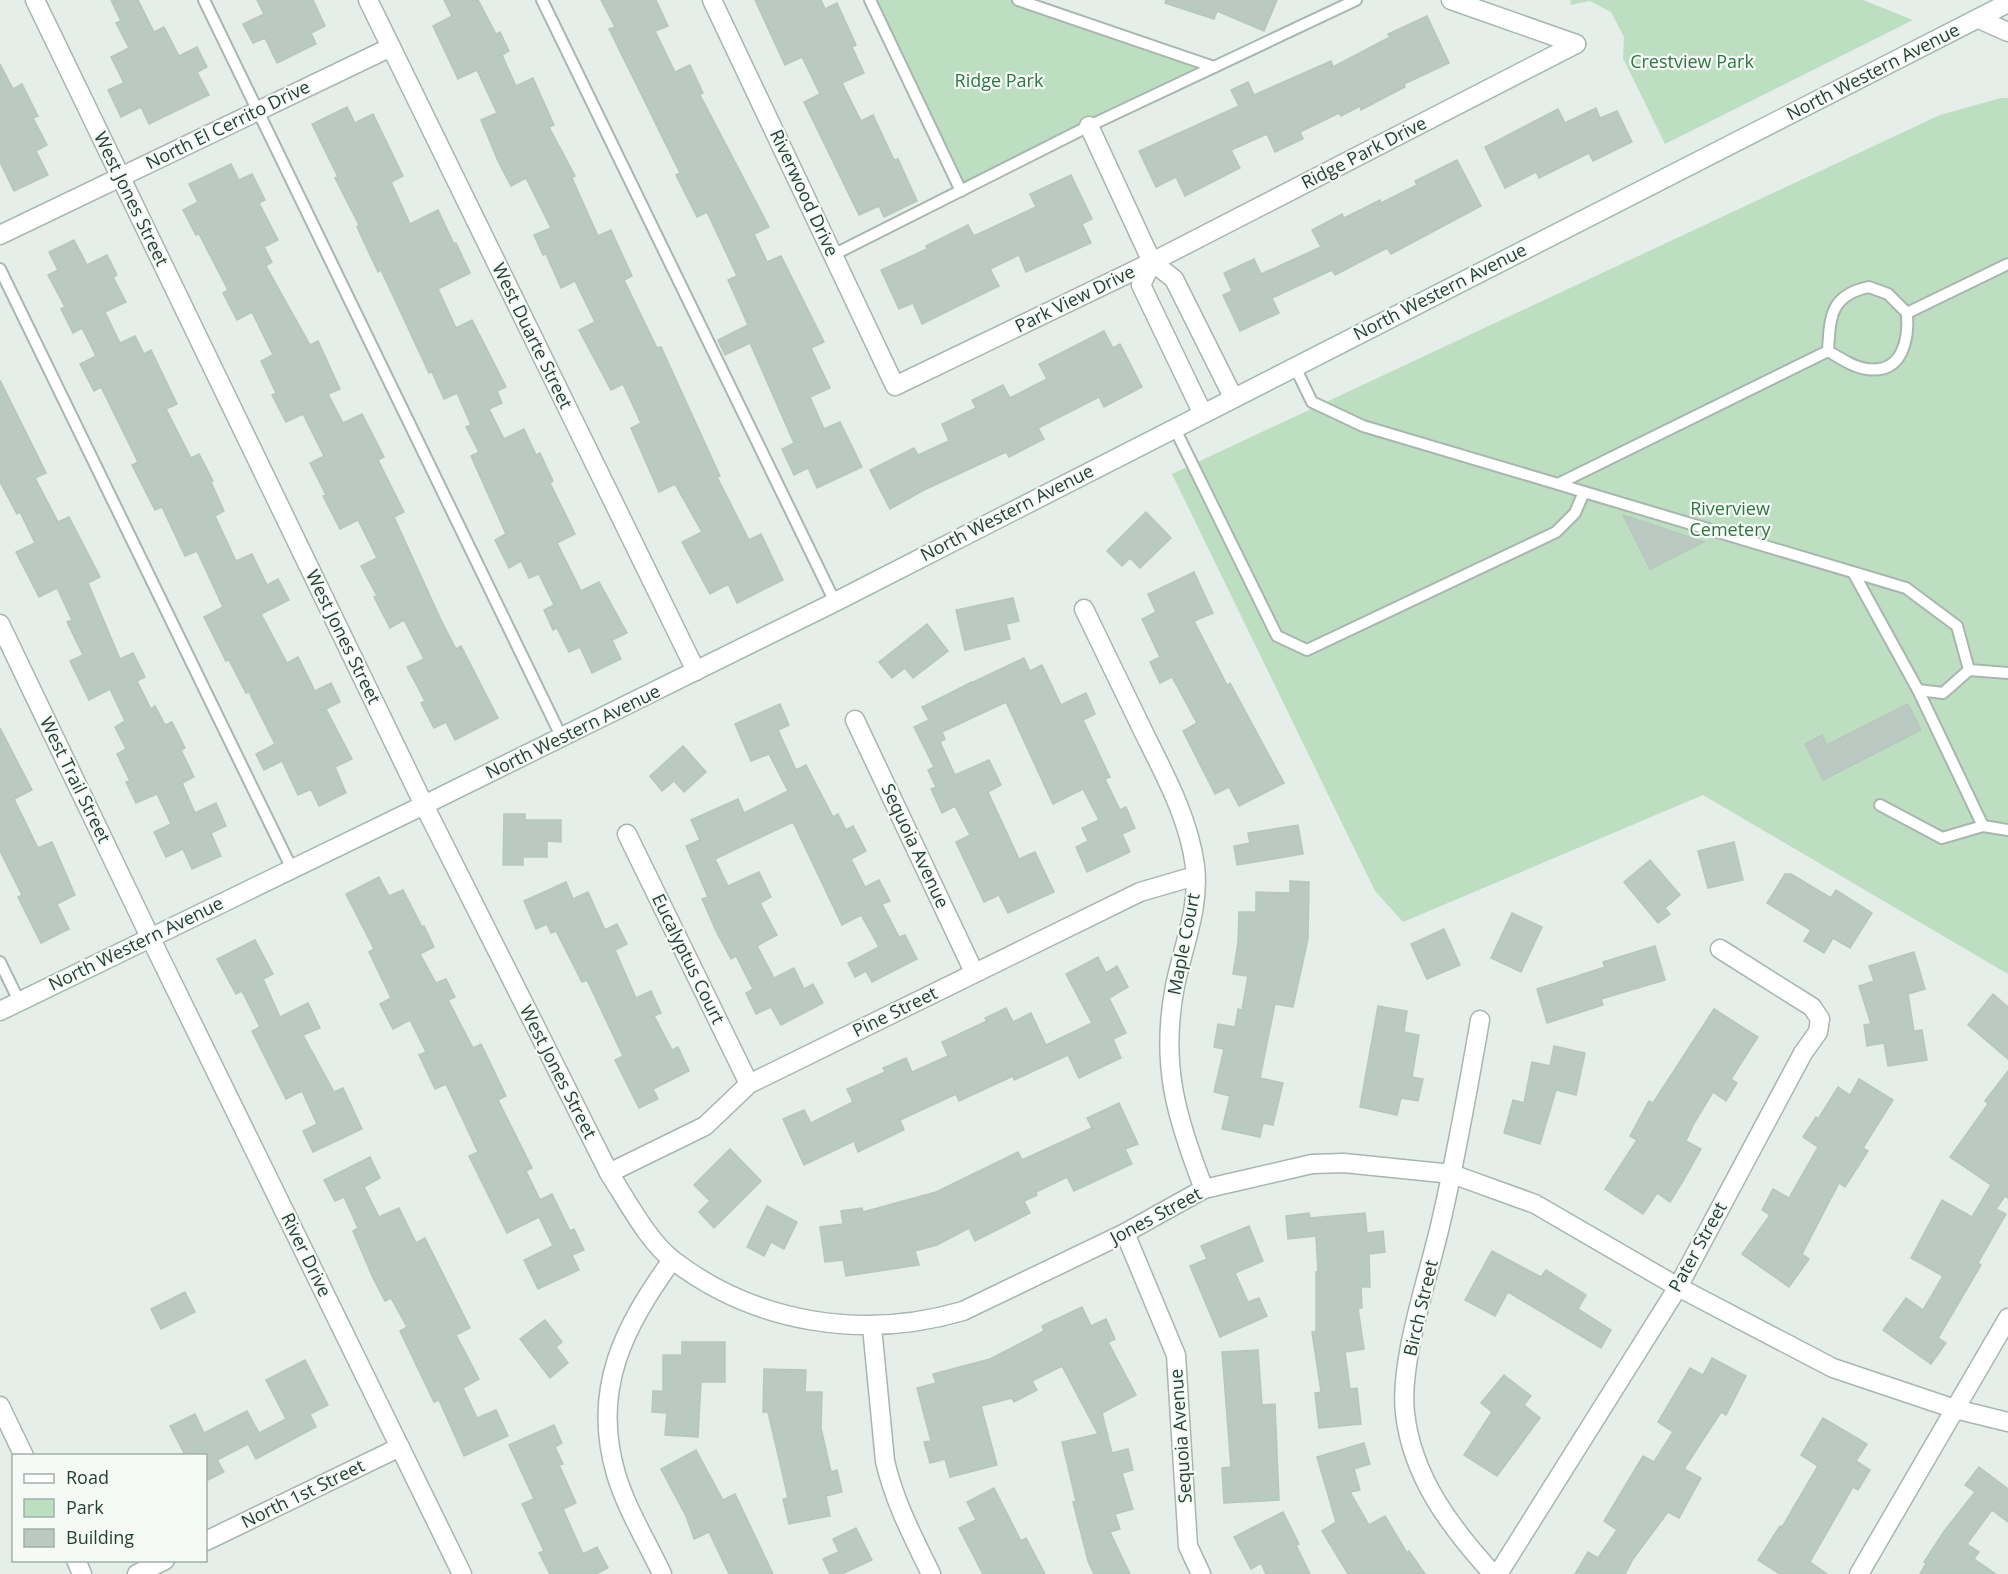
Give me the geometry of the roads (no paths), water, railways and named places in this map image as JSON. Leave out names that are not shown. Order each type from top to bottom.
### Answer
[{"type":"street","name":"West Jones Street","points":[[35,0],[424,806],[609,1173],[639,1221],[672,1260]]},
{"type":"street","name":"West Duarte Street","points":[[368,0],[696,671]]},
{"type":"street","name":"Riverwood Drive","points":[[712,0],[896,386]]},
{"type":"street","name":"Ridge Park Drive","points":[[1152,262],[1576,44],[1451,0]]},
{"type":"street","name":"North Western Avenue","points":[[0,1011],[424,806],[835,602],[1294,365],[2008,3]]},
{"type":"street","points":[[1979,19],[2008,32]]},
{"type":"street","name":"North El Cerrito Drive","points":[[0,235],[391,47]]},
{"type":"street","name":"Park View Drive","points":[[896,386],[1152,262],[1089,126]]},
{"type":"street","points":[[1202,412],[1141,285],[1152,262],[1174,279],[1233,397]]},
{"type":"street","name":"Maple Court","points":[[1084,609],[1184,819],[1195,876],[1196,901],[1175,987],[1168,1042],[1174,1096],[1182,1133],[1204,1189]]},
{"type":"street","name":"West Trail Street","points":[[0,624],[150,937]]},
{"type":"street","name":"Sequoia Avenue","points":[[855,720],[974,972]]},
{"type":"street","name":"Eucalyptus Court","points":[[627,834],[749,1084]]},
{"type":"street","name":"Pine Street","points":[[609,1173],[705,1126],[749,1084],[1140,892],[1195,876]]},
{"type":"street","name":"River Drive","points":[[150,937],[462,1574]]},
{"type":"street","name":"Pater Street","points":[[1498,1574],[1678,1287],[1803,1053],[1818,1032],[1820,1019],[1812,1006],[1720,949]]},
{"type":"street","name":"Birch Street","points":[[1480,1020],[1452,1174],[1404,1378],[1405,1413],[1413,1451],[1432,1496],[1492,1574]]},
{"type":"street","name":"Jones Street","points":[[672,1260],[737,1299],[804,1321],[872,1327],[936,1319],[963,1311],[1125,1233],[1204,1189],[1312,1164],[1344,1163],[1452,1174],[1535,1204],[1678,1287],[1833,1368],[1955,1409],[2008,1422]]},
{"type":"street","name":"Sequoia Avenue","points":[[1125,1233],[1176,1355],[1188,1546],[1201,1574]]},
{"type":"street","points":[[662,1574],[616,1475],[608,1428],[608,1404],[614,1363],[629,1325],[672,1260]]},
{"type":"street","points":[[1859,1574],[2008,1318]]},
{"type":"street","points":[[872,1327],[885,1461],[890,1482],[897,1504],[931,1574]]},
{"type":"street","points":[[0,1407],[7,1436],[23,1454]]},
{"type":"street","name":"North 1st Street","points":[[207,1541],[400,1447]]},
{"type":"street","points":[[137,1574],[161,1562]]},
{"type":"lane","points":[[204,0],[562,738]]},
{"type":"lane","points":[[542,0],[835,602]]},
{"type":"lane","points":[[870,0],[961,191]]},
{"type":"lane","points":[[1018,0],[1214,67]]},
{"type":"lane","points":[[833,255],[1089,126],[1356,0]]},
{"type":"lane","points":[[1907,313],[2008,264]]},
{"type":"lane","points":[[0,269],[292,868]]},
{"type":"lane","points":[[1869,287],[1888,294],[1907,313],[1906,348],[1885,367],[1869,370],[1856,366],[1828,351],[1830,319],[1841,297],[1855,290],[1869,287]]},
{"type":"lane","points":[[1558,484],[1828,351]]},
{"type":"lane","points":[[1294,365],[1312,402],[1363,426],[1906,588],[1957,626],[1969,670]]},
{"type":"lane","points":[[1174,427],[1277,636],[1307,650],[1556,532],[1575,513],[1584,492]]},
{"type":"lane","points":[[1853,572],[1918,690],[1983,826]]},
{"type":"lane","points":[[1918,690],[1943,693],[1969,670],[2008,672]]},
{"type":"lane","points":[[1880,805],[1942,838],[1983,826],[2008,830]]},
{"type":"lane","points":[[0,962],[19,1001]]},
{"type":"park label","name":"Crestview Park","points":[[1692,62]]},
{"type":"park label","name":"Ridge Park","points":[[999,81]]},
{"type":"park label","name":"Riverview Cemetery","points":[[1730,519]]}]
